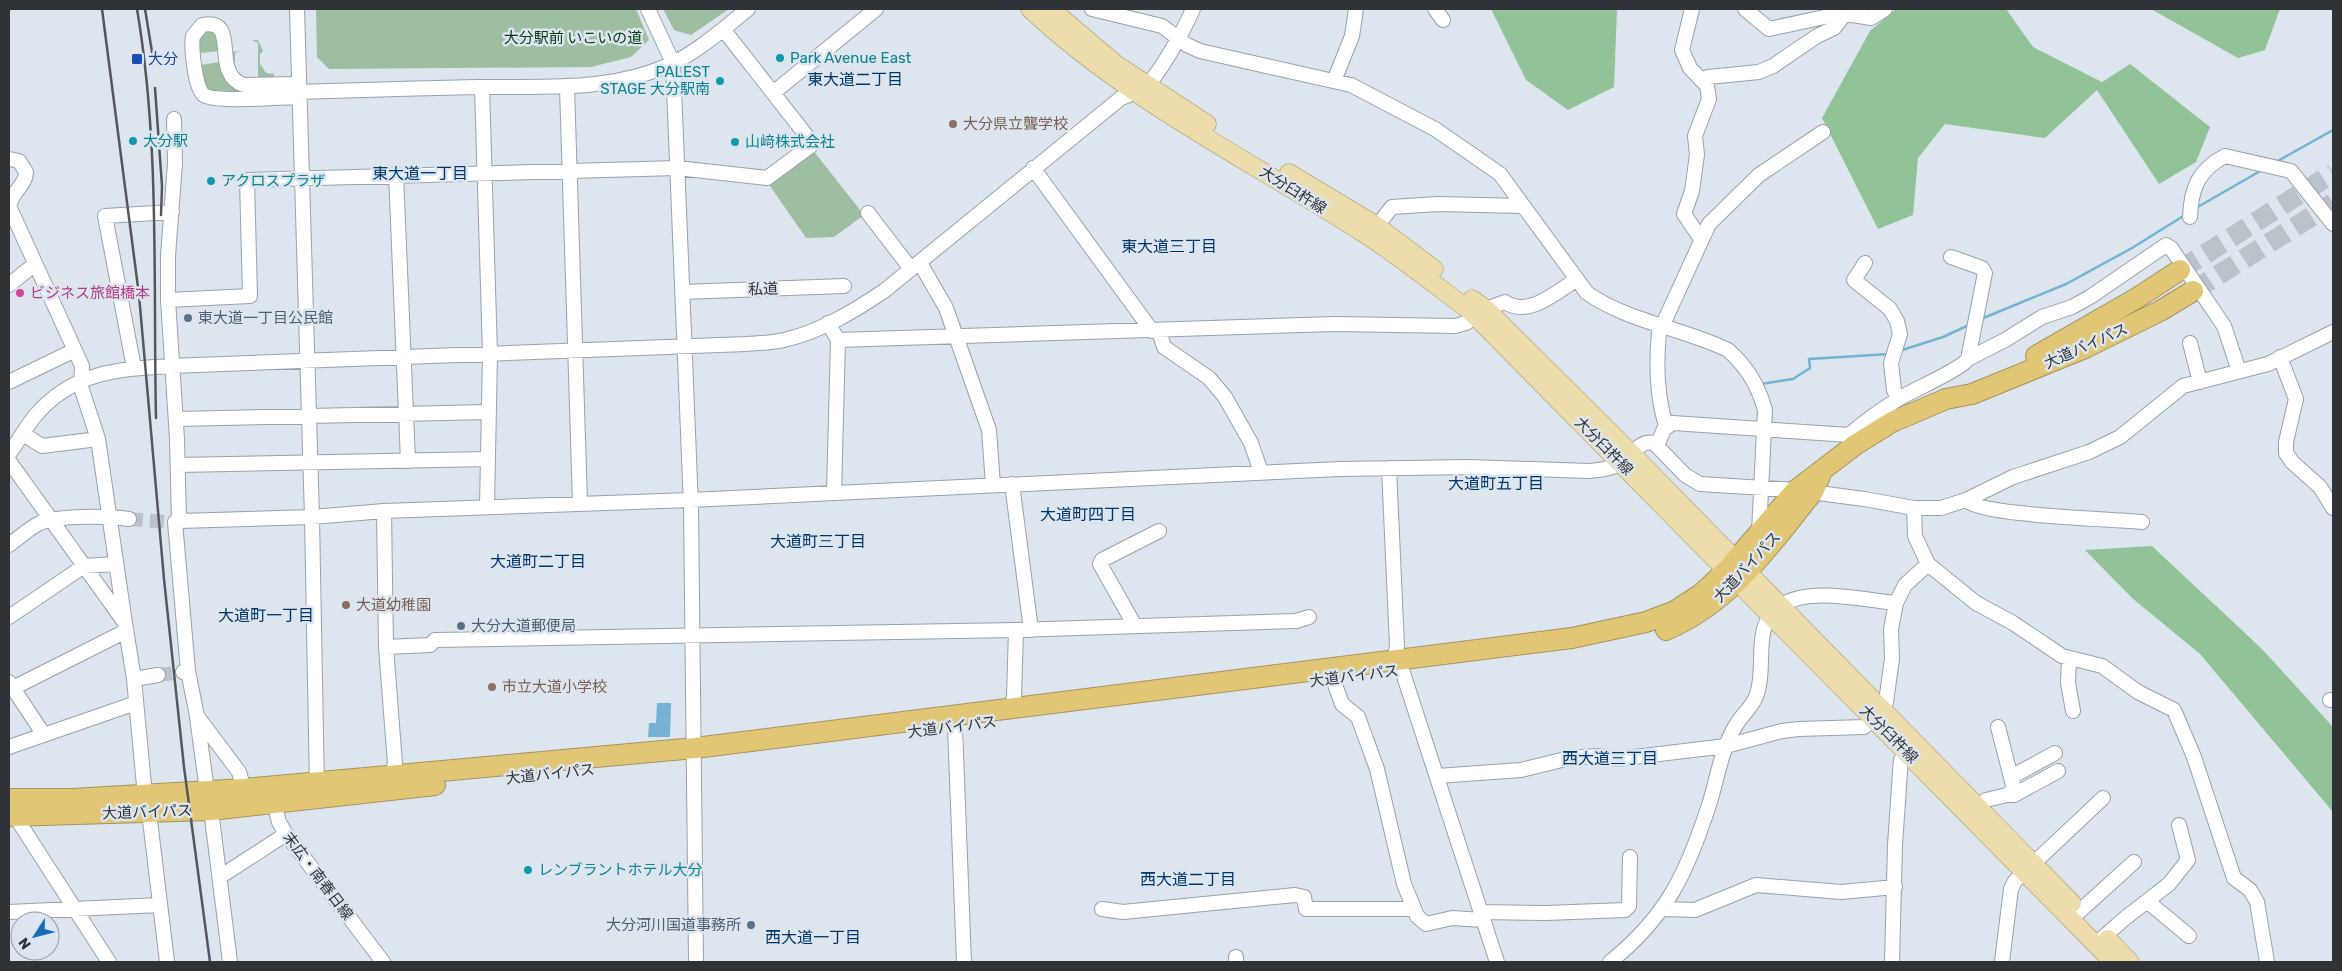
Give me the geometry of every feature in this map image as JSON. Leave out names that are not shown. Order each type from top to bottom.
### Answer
[{"type":"highway","name":"大道バイパス","points":[[11,810],[209,800],[274,803],[317,790],[391,776],[695,754],[1012,709],[1398,665],[1585,647],[1651,635],[1694,616],[1711,606],[1737,571],[1805,491],[1852,440],[1946,399],[1968,384],[2050,348],[2180,270]]},
{"type":"highway","name":"大道バイパス","points":[[1946,399],[1972,394],[2098,343],[2193,291]]},
{"type":"highway","name":"大道バイパス","points":[[1737,571],[1759,532],[1805,491]]},
{"type":"highway","name":"大道バイパス","points":[[209,800],[244,789],[317,790],[954,727],[1333,679],[1398,665]]},
{"type":"main road","name":"大分臼杵線","points":[[1030,9],[1098,66],[1142,88],[1219,132],[1377,226],[1481,313],[2075,915],[2100,940],[2130,962]]},
{"type":"main road","name":"大分臼杵線","points":[[1050,9],[1142,88],[1481,313]]},
{"type":"main road","name":"大分臼杵線","points":[[2100,940],[2113,962]]},
{"type":"street","points":[[297,9],[312,517],[317,790]]},
{"type":"street","points":[[648,9],[672,63],[690,500],[695,754],[696,962]]},
{"type":"street","points":[[299,91],[239,84],[227,71],[225,39],[220,29],[212,24],[202,25],[192,36],[197,87],[203,95],[219,99],[299,91],[567,87],[619,81],[672,63],[748,9]]},
{"type":"street","points":[[772,93],[876,9]]},
{"type":"street","points":[[1092,9],[1162,26],[1187,45],[1200,51],[1263,67],[1334,81],[1365,90],[1435,128],[1500,174],[1587,293],[1597,300],[1661,326],[1713,342],[1728,350],[1741,362],[1761,394],[1764,410],[1760,488],[1761,527],[1759,532]]},
{"type":"street","points":[[9,454],[43,408],[83,379],[109,371],[171,366],[784,341],[813,331],[863,305],[916,266],[1033,168],[1121,98],[1142,88],[1178,37],[1193,9]]},
{"type":"street","points":[[1334,81],[1352,36],[1356,9]]},
{"type":"street","points":[[1435,9],[1443,20]]},
{"type":"street","points":[[1692,9],[1682,50],[1686,62],[1702,80],[1708,91],[1709,103],[1696,132],[1697,155],[1692,188],[1684,211],[1686,219],[1701,239]]},
{"type":"street","points":[[1745,9],[1769,29],[1845,14],[1871,18],[1886,9]]},
{"type":"street","points":[[1702,80],[1708,77],[1759,72],[1773,66],[1817,36],[1834,28],[1845,14]]},
{"type":"street","points":[[168,300],[250,296],[246,180],[396,174],[677,168],[766,178],[812,144],[722,29]]},
{"type":"street","points":[[482,87],[490,354],[487,507]]},
{"type":"street","points":[[567,87],[580,503]]},
{"type":"street","points":[[174,118],[175,164],[168,256],[171,366],[178,465],[174,522],[185,671],[197,716],[230,962]]},
{"type":"street","points":[[1657,446],[1666,426],[1661,404],[1658,348],[1661,326],[1711,220],[1752,181],[1823,132]]},
{"type":"street","points":[[2190,216],[2193,188],[2198,178],[2224,156],[2291,171],[2333,224]]},
{"type":"street","points":[[9,159],[19,160],[26,172],[25,180],[12,195],[9,207],[12,222],[35,264],[82,366],[83,394],[98,439],[134,679],[147,804],[167,962]]},
{"type":"street","points":[[1033,168],[1155,331],[1164,348],[1209,378],[1225,397],[1237,415],[1251,443],[1261,472]]},
{"type":"street","points":[[396,174],[408,461]]},
{"type":"street","points":[[1377,226],[1392,207],[1438,204],[1523,206]]},
{"type":"street","points":[[134,368],[105,216],[172,212]]},
{"type":"street","points":[[868,213],[916,266],[946,308],[989,430],[993,485]]},
{"type":"street","points":[[1666,426],[1679,423],[1763,429],[1852,440],[1898,399],[1961,366],[1968,359],[2005,340],[2042,317],[2072,307],[2090,297],[2166,245],[2171,248],[2224,326],[2240,371]]},
{"type":"street","points":[[1951,257],[1982,268],[1985,273],[1968,359]]},
{"type":"street","points":[[9,285],[35,264]]},
{"type":"street","points":[[1865,264],[1854,280],[1890,309],[1897,322],[1900,334],[1891,363],[1894,390],[1898,399]]},
{"type":"street","points":[[838,340],[1335,324],[1454,326],[1505,302],[1514,308],[1526,307],[1552,296],[1577,279]]},
{"type":"street","name":"私道","points":[[682,292],[844,286]]},
{"type":"street","points":[[828,324],[838,340],[834,493]]},
{"type":"street","points":[[174,522],[312,517],[384,511],[690,500],[1261,472],[1468,467],[1589,471],[1600,470],[1627,459],[1645,443],[1651,442],[1694,482],[1805,491],[1914,508],[1941,508],[1966,500],[2013,477],[2089,452],[2114,440],[2136,426],[2183,386],[2268,364],[2333,332]]},
{"type":"street","points":[[2190,343],[2200,382]]},
{"type":"street","points":[[9,382],[75,350]]},
{"type":"street","points":[[2280,357],[2296,399],[2286,442],[2286,453],[2292,462],[2320,487],[2333,508]]},
{"type":"street","points":[[176,419],[489,412]]},
{"type":"street","points":[[23,434],[42,446],[98,439]]},
{"type":"street","points":[[178,465],[488,459]]},
{"type":"street","points":[[9,461],[53,520],[125,627]]},
{"type":"street","points":[[1389,468],[1398,665],[1437,776],[1497,962]]},
{"type":"street","points":[[1012,484],[1030,630]]},
{"type":"street","points":[[1966,500],[1975,506],[2016,514],[2142,522]]},
{"type":"street","points":[[1914,508],[1916,536],[1928,564],[1976,603],[2014,623],[2069,659],[2102,666],[2138,692],[2174,710],[2194,757],[2234,878],[2250,890],[2257,902],[2268,962]]},
{"type":"street","points":[[384,511],[386,647],[395,764],[391,776]]},
{"type":"street","points":[[9,545],[39,524],[53,520],[110,516],[129,519]]},
{"type":"street","points":[[1135,626],[1100,564],[1102,560],[1127,546],[1159,531]]},
{"type":"street","points":[[9,617],[84,566],[116,564]]},
{"type":"street","points":[[1437,776],[1521,770],[1570,758],[1597,756],[1618,760],[1726,746],[1790,730],[1864,727],[1879,715],[1890,684],[1892,659],[1891,630],[1896,603],[1905,586],[1928,564]]},
{"type":"street","points":[[1610,962],[1644,932],[1664,909],[1676,887],[1696,842],[1709,806],[1726,746],[1738,723],[1757,695],[1763,627],[1776,610],[1799,598],[1817,595],[1896,603]]},
{"type":"street","points":[[386,647],[430,645],[435,640],[693,634],[1030,630],[1296,621],[1309,617]]},
{"type":"street","points":[[44,735],[11,685],[125,627]]},
{"type":"street","points":[[1012,709],[1016,630]]},
{"type":"street","points":[[2069,659],[2068,684],[2073,711]]},
{"type":"street","points":[[134,679],[158,675]]},
{"type":"street","points":[[1333,679],[1342,704],[1358,717],[1378,769],[1404,884],[1416,916],[1426,924],[1452,918],[1625,910],[1628,906],[1630,857]]},
{"type":"street","points":[[9,747],[136,703]]},
{"type":"street","points":[[197,716],[239,772],[244,789],[274,803]]},
{"type":"street","points":[[954,727],[964,962]]},
{"type":"street","points":[[1998,727],[2014,789],[2007,795]]},
{"type":"street","points":[[1892,962],[1897,803],[1901,760],[1910,747]]},
{"type":"street","points":[[2010,776],[2055,753]]},
{"type":"street","points":[[1973,811],[1986,800],[2014,795],[2058,771]]},
{"type":"street","points":[[2002,962],[2011,889],[2015,881],[2103,798]]},
{"type":"street","name":"末広・南春日線","points":[[274,803],[279,822],[286,834],[383,962]]},
{"type":"street","points":[[11,810],[109,962]]},
{"type":"street","points":[[2100,940],[2169,884],[2188,860],[2179,825]]},
{"type":"street","points":[[219,874],[226,873],[286,834]]},
{"type":"street","points":[[2075,915],[2134,862]]},
{"type":"street","points":[[1664,909],[1695,910],[1756,885],[1841,892],[1895,887]]},
{"type":"street","points":[[1102,909],[1123,912],[1295,895],[1304,897],[1306,909],[1414,909]]},
{"type":"street","points":[[2147,901],[2189,936]]},
{"type":"street","points":[[9,912],[160,905]]},
{"type":"green space","name":"大分駅前 いこいの道","points":[[316,9],[636,9],[649,40],[631,57],[591,67],[329,69],[317,57]]},
{"type":"green space","name":"大分駅前 いこいの道","points":[[663,9],[729,9],[691,35],[674,30]]},
{"type":"green space","points":[[1491,9],[1617,9],[1614,87],[1568,110],[1526,80]]},
{"type":"green space","points":[[1896,9],[2006,9],[2033,47],[2102,82],[2130,64],[2210,127],[2196,162],[2159,184],[2097,90],[2045,138],[1945,124],[1918,158],[1913,215],[1878,229],[1822,118],[1870,31]]},
{"type":"green space","points":[[2151,9],[2280,9],[2265,50],[2238,58]]},
{"type":"green space","points":[[213,30],[221,47],[218,51],[202,53],[199,50],[197,38],[203,31]]},
{"type":"green space","points":[[252,40],[258,40],[263,51],[260,54],[260,64],[266,73],[274,74],[273,80],[255,81],[242,79],[236,73],[241,74],[243,79],[258,78],[258,43]]},
{"type":"green space","points":[[241,51],[235,53],[235,72],[231,52]]},
{"type":"green space","points":[[220,62],[222,70],[276,90],[276,93],[214,95],[206,91],[201,65]]},
{"type":"green space","points":[[812,149],[864,215],[834,237],[806,238],[768,183]]},
{"type":"green space","points":[[2152,546],[2262,649],[2333,727],[2333,812],[2200,654],[2132,598],[2085,550]]},
{"type":"water","points":[[657,703],[671,703],[670,737],[648,737],[649,723],[656,723]]},
{"type":"waterway","points":[[2276,162],[2333,130]]},
{"type":"waterway","points":[[2196,208],[2262,170]]},
{"type":"waterway","points":[[1981,319],[2066,284],[2132,248],[2185,215]]},
{"type":"waterway","points":[[1899,351],[1943,337],[1969,325]]},
{"type":"waterway","points":[[1761,384],[1793,379],[1810,368],[1809,359],[1889,354]]},
{"type":"tunnel","points":[[2180,270],[2333,173]]},
{"type":"tunnel","points":[[2193,291],[2333,203]]},
{"type":"tunnel","points":[[129,519],[169,522]]},
{"type":"tunnel","points":[[158,675],[183,672]]},
{"type":"railway","points":[[102,9],[139,295],[164,579],[184,767],[210,962]]},
{"type":"railway","points":[[137,9],[144,60],[152,162],[156,418]]},
{"type":"railway","points":[[145,9],[153,58]]},
{"type":"railway","points":[[155,88],[162,186],[161,215]]},
{"type":"place","name":"Park Avenue East","points":[[780,58]]},
{"type":"place","name":"大分","points":[[137,59]]},
{"type":"place","name":"PALEST STAGE 大分駅南","points":[[720,81]]},
{"type":"place","name":"大分県立聾学校","points":[[953,124]]},
{"type":"place","name":"大分駅","points":[[133,141]]},
{"type":"place","name":"山﨑株式会社","points":[[735,142]]},
{"type":"place","name":"アクロスプラザ","points":[[211,181]]},
{"type":"place","name":"ビジネス旅館橋本","points":[[20,293]]},
{"type":"place","name":"東大道一丁目公民館","points":[[188,318]]},
{"type":"place","name":"大道幼稚園","points":[[346,605]]},
{"type":"place","name":"大分大道郵便局","points":[[461,626]]},
{"type":"place","name":"市立大道小学校","points":[[492,687]]},
{"type":"place","name":"レンブラントホテル大分","points":[[528,870]]},
{"type":"place","name":"大分河川国道事務所","points":[[751,925]]},
{"type":"district","name":"東大道二丁目","points":[[855,79]]},
{"type":"district","name":"東大道一丁目","points":[[420,173]]},
{"type":"district","name":"東大道三丁目","points":[[1169,246]]},
{"type":"district","name":"大道町五丁目","points":[[1496,483]]},
{"type":"district","name":"大道町四丁目","points":[[1088,514]]},
{"type":"district","name":"大道町三丁目","points":[[818,541]]},
{"type":"district","name":"大道町二丁目","points":[[538,561]]},
{"type":"district","name":"大道町一丁目","points":[[266,615]]},
{"type":"district","name":"西大道三丁目","points":[[1610,758]]},
{"type":"district","name":"西大道二丁目","points":[[1188,879]]},
{"type":"district","name":"西大道一丁目","points":[[813,937]]}]
